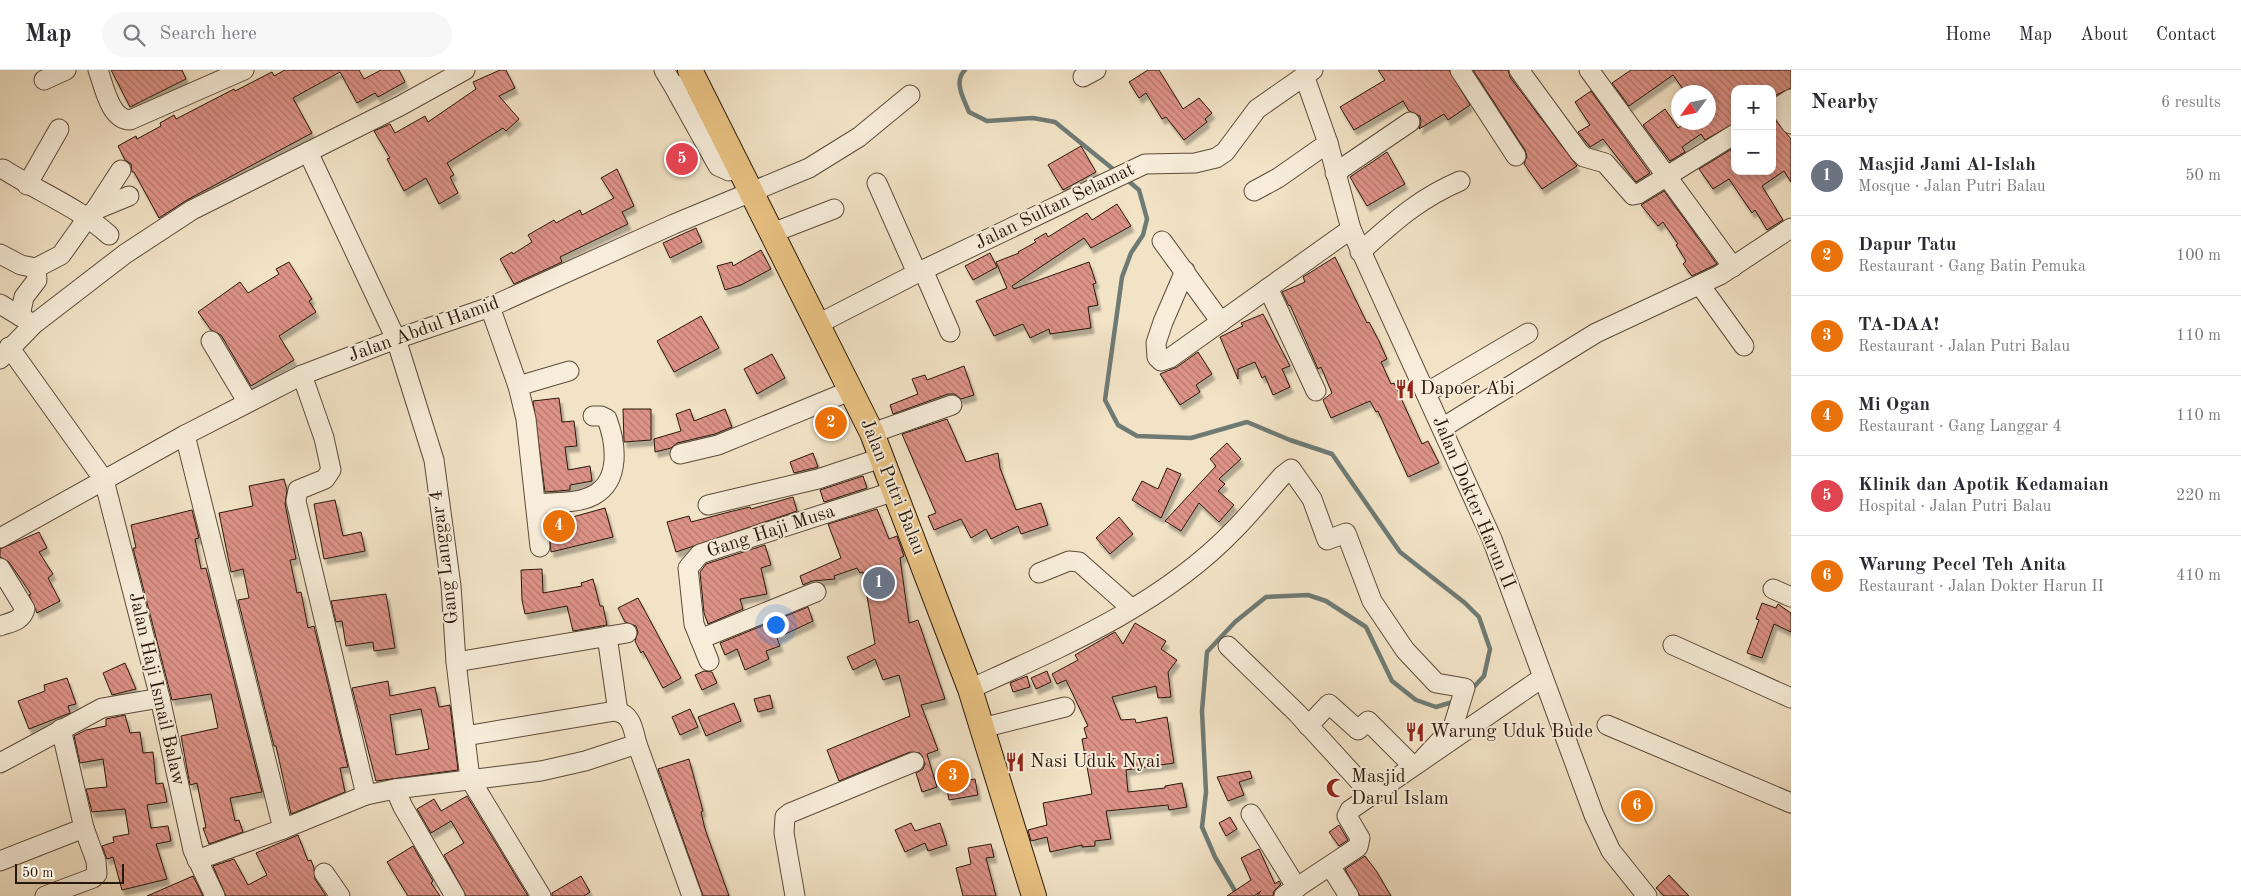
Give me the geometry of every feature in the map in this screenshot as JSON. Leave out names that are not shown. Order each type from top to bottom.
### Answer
[{"type":"main road","name":"Jalan Putri Balau","points":[[686,79],[739,167],[872,433],[970,689],[1034,896]]},
{"type":"street","points":[[44,80],[66,70]]},
{"type":"street","points":[[98,70],[115,114],[124,120],[130,120],[208,77],[244,70]]},
{"type":"street","points":[[4,353],[27,320],[50,311],[125,254],[192,210],[400,106],[465,70]]},
{"type":"street","points":[[664,70],[686,79]]},
{"type":"street","points":[[1460,70],[1516,156]]},
{"type":"street","points":[[1519,70],[1579,152],[1584,156],[1606,163],[1633,195],[1638,194],[1731,136]]},
{"type":"street","points":[[1588,70],[1733,267]]},
{"type":"street","name":"Jalan Dokter Harun II","points":[[1308,72],[1351,229],[1360,252],[1492,539],[1594,815],[1611,851],[1647,896]]},
{"type":"street","name":"Jalan Sultan Selamat","points":[[818,324],[920,271],[1104,186],[1145,164],[1195,163],[1216,158],[1225,152],[1257,109],[1308,72]]},
{"type":"street","name":"Jalan Abdul Hamid","points":[[104,480],[247,401],[302,375],[396,339],[490,307],[674,224],[752,193],[818,163],[859,137],[910,95]]},
{"type":"street","points":[[1781,105],[1791,124]]},
{"type":"street","points":[[1335,173],[1410,122]]},
{"type":"street","points":[[28,185],[58,129]]},
{"type":"street","points":[[1254,191],[1278,178],[1328,143]]},
{"type":"street","name":"Gang Langgar 4","points":[[308,152],[396,339],[434,460],[451,586],[456,662],[470,779]]},
{"type":"street","points":[[3,169],[28,185],[91,214],[110,236]]},
{"type":"street","points":[[27,320],[24,297],[37,274],[62,255],[121,170]]},
{"type":"street","points":[[1360,252],[1413,206],[1433,192],[1460,181]]},
{"type":"street","points":[[876,183],[950,332]]},
{"type":"street","points":[[91,214],[129,196]]},
{"type":"street","points":[[772,233],[834,209]]},
{"type":"street","points":[[1185,271],[1156,343],[1157,357],[1161,362],[1166,361],[1351,229]]},
{"type":"street","points":[[1442,428],[1596,333],[1700,285],[1733,267],[1791,229]]},
{"type":"street","points":[[1162,240],[1221,322]]},
{"type":"street","points":[[0,254],[37,274],[50,295],[50,311]]},
{"type":"street","points":[[1700,285],[1744,346]]},
{"type":"street","points":[[1268,288],[1316,391]]},
{"type":"street","points":[[0,304],[27,320]]},
{"type":"street","points":[[490,307],[518,386],[526,419],[540,547]]},
{"type":"street","points":[[1426,393],[1528,333]]},
{"type":"street","points":[[211,341],[247,401]]},
{"type":"street","name":"Jalan Haji Ismail Balaw","points":[[4,353],[104,480],[160,698],[197,860],[215,896]]},
{"type":"street","points":[[518,386],[569,371]]},
{"type":"street","points":[[302,375],[324,438],[331,470],[325,479],[298,490],[296,501],[366,796]]},
{"type":"street","points":[[680,454],[718,445],[852,390]]},
{"type":"street","points":[[872,433],[952,405]]},
{"type":"street","points":[[536,504],[581,500],[594,496],[607,484],[615,466],[613,433],[607,419],[601,416],[593,416]]},
{"type":"street","points":[[186,435],[283,829]]},
{"type":"street","points":[[708,505],[818,479],[881,458]]},
{"type":"street","points":[[970,689],[1077,640],[1164,588],[1234,531],[1282,476],[1291,469],[1312,499],[1327,540],[1346,533],[1372,600],[1412,659],[1436,683],[1465,688],[1464,698],[1453,727],[1418,762]]},
{"type":"street","points":[[0,538],[104,480]]},
{"type":"street","name":"Gang Haji Musa","points":[[709,661],[694,624],[687,578],[688,568],[700,554],[895,491]]},
{"type":"street","points":[[1039,573],[1069,561],[1079,562],[1131,608]]},
{"type":"street","points":[[0,568],[25,609],[19,620],[0,626]]},
{"type":"street","points":[[1773,589],[1791,597]]},
{"type":"street","points":[[700,639],[816,592]]},
{"type":"street","points":[[456,662],[627,633]]},
{"type":"street","points":[[607,636],[618,712]]},
{"type":"street","points":[[1673,645],[1791,698]]},
{"type":"street","points":[[1228,646],[1308,726],[1372,796]]},
{"type":"street","points":[[1251,814],[1290,892],[1330,866],[1360,843],[1360,838],[1347,812],[1542,678]]},
{"type":"street","points":[[0,763],[102,708],[160,698]]},
{"type":"street","points":[[1308,726],[1328,704],[1358,730],[1368,721],[1418,762]]},
{"type":"street","points":[[982,728],[1065,707]]},
{"type":"street","points":[[465,736],[618,712],[627,716],[692,896]]},
{"type":"street","points":[[1607,725],[1791,803]]},
{"type":"street","points":[[45,896],[93,878],[97,874],[96,861],[84,828],[61,729]]},
{"type":"street","points":[[197,860],[366,796],[394,789],[541,771],[585,761],[637,744]]},
{"type":"street","points":[[795,896],[783,828],[784,817],[914,762]]},
{"type":"street","points":[[470,779],[541,896]]},
{"type":"street","points":[[394,789],[455,896]]},
{"type":"street","points":[[0,860],[84,828]]},
{"type":"street","points":[[1330,866],[1349,896]]},
{"type":"street","points":[[324,872],[340,896]]},
{"type":"building","points":[[111,70],[182,70],[186,79],[130,107]]},
{"type":"building","points":[[285,70],[359,70],[364,79],[381,70],[399,70],[405,82],[378,97],[375,93],[357,103],[340,72],[293,98],[312,133],[187,200],[159,218],[134,172],[132,172],[131,164],[125,160],[118,146],[136,136],[137,139],[161,126],[160,123],[174,115],[176,119],[234,89],[235,91],[272,72],[274,76]]},
{"type":"building","points":[[500,70],[506,70],[515,88],[499,96],[519,119],[506,131],[503,128],[447,163],[454,175],[450,177],[458,193],[439,204],[426,178],[404,191],[387,159],[390,158],[374,131],[390,124],[395,133],[425,116],[428,122],[476,89],[473,82]]},
{"type":"building","points":[[1148,70],[1159,70],[1183,109],[1199,98],[1212,113],[1205,119],[1207,122],[1184,140],[1166,117],[1162,119],[1146,93],[1139,98],[1129,82]]},
{"type":"building","points":[[1378,70],[1449,70],[1470,105],[1448,120],[1444,114],[1419,129],[1420,116],[1409,111],[1403,101],[1354,130],[1340,107],[1385,80]]},
{"type":"building","points":[[1473,70],[1508,70],[1510,77],[1577,166],[1542,189],[1524,164],[1527,156],[1525,150]]},
{"type":"building","points":[[1631,70],[1791,70],[1791,88],[1776,95],[1776,85],[1731,85],[1731,125],[1705,140],[1701,134],[1682,147],[1685,152],[1670,161],[1643,125],[1665,109],[1671,118],[1671,130],[1716,130],[1716,85],[1680,85],[1673,75],[1629,106],[1612,83]]},
{"type":"building","points":[[1591,91],[1650,173],[1636,182],[1603,139],[1590,147],[1578,132],[1590,125],[1575,102]]},
{"type":"building","points":[[1776,121],[1791,139],[1791,182],[1784,171],[1762,186],[1783,220],[1767,230],[1755,210],[1752,213],[1729,179],[1713,189],[1699,169],[1731,149],[1731,175],[1776,175]]},
{"type":"building","points":[[1081,146],[1096,172],[1063,190],[1048,165]]},
{"type":"building","points":[[1387,152],[1405,184],[1367,206],[1350,177]]},
{"type":"building","points":[[617,169],[634,206],[622,212],[628,224],[560,257],[562,262],[514,284],[500,259],[512,252],[513,254],[532,242],[528,235],[554,220],[556,223],[580,210],[582,215],[614,198],[601,178]]},
{"type":"building","points":[[1664,191],[1717,264],[1692,276],[1683,264],[1686,261],[1676,245],[1678,244],[1663,222],[1658,226],[1641,205]]},
{"type":"building","points":[[1117,204],[1131,226],[1091,248],[1084,238],[1012,286],[1014,289],[1089,262],[1096,283],[1093,284],[1098,305],[1088,307],[1091,328],[1050,334],[1049,329],[1030,338],[1023,324],[994,336],[976,301],[1007,288],[996,262],[1019,253],[1036,242],[1034,240],[1046,233],[1048,237],[1087,213],[1092,220]]},
{"type":"building","points":[[696,228],[702,242],[670,258],[663,243]]},
{"type":"building","points":[[761,250],[771,269],[741,285],[725,290],[717,266],[732,262],[733,266]]},
{"type":"building","points":[[990,253],[997,267],[973,280],[965,266]]},
{"type":"building","points":[[1335,257],[1387,359],[1381,362],[1391,384],[1394,383],[1422,444],[1428,441],[1439,463],[1408,477],[1378,411],[1376,412],[1370,401],[1331,418],[1323,400],[1332,393],[1321,367],[1318,369],[1290,305],[1282,292],[1305,282],[1303,277]]},
{"type":"building","points":[[289,262],[312,299],[309,301],[316,312],[279,336],[294,360],[251,386],[221,335],[211,330],[198,312],[240,282],[248,293],[279,274],[276,269]]},
{"type":"building","points":[[1263,314],[1290,366],[1282,369],[1290,387],[1273,395],[1265,376],[1262,378],[1255,362],[1238,369],[1238,379],[1220,337],[1243,326],[1241,323]]},
{"type":"building","points":[[701,316],[719,348],[674,372],[657,341]]},
{"type":"building","points":[[1198,352],[1212,374],[1196,385],[1200,392],[1180,405],[1160,374],[1177,367]]},
{"type":"building","points":[[772,354],[785,378],[757,394],[744,369]]},
{"type":"building","points":[[964,366],[974,395],[961,399],[955,394],[948,394],[893,414],[890,405],[918,394],[912,379],[925,375],[927,380]]},
{"type":"building","points":[[559,398],[562,422],[574,421],[577,446],[565,447],[568,470],[590,466],[592,481],[570,485],[570,490],[545,492],[533,401]]},
{"type":"building","points":[[623,409],[651,409],[651,440],[624,442]]},
{"type":"building","points":[[690,409],[694,421],[725,409],[732,427],[715,434],[677,443],[671,448],[655,452],[654,439],[681,431],[676,414]]},
{"type":"building","points":[[947,419],[966,462],[998,453],[1000,468],[1016,510],[1041,503],[1048,525],[1021,534],[1018,526],[991,539],[986,529],[971,538],[961,519],[934,530],[928,516],[936,513],[902,434]]},
{"type":"building","points":[[1227,443],[1241,459],[1219,479],[1225,484],[1218,491],[1234,505],[1219,522],[1199,503],[1181,531],[1165,521],[1216,466],[1210,459]]},
{"type":"building","points":[[813,453],[818,467],[794,473],[790,462]]},
{"type":"building","points":[[1167,468],[1181,474],[1161,518],[1132,500],[1142,481],[1158,489]]},
{"type":"building","points":[[863,476],[867,488],[824,502],[820,490]]},
{"type":"building","points":[[284,479],[287,490],[285,504],[296,559],[290,560],[297,593],[301,592],[308,628],[314,626],[348,767],[340,768],[345,792],[291,814],[276,746],[274,746],[238,600],[249,598],[243,569],[231,572],[219,513],[253,506],[249,486]]},
{"type":"building","points":[[793,497],[797,511],[676,552],[667,522],[689,516],[691,522],[750,507],[751,509]]},
{"type":"building","points":[[335,500],[343,536],[361,532],[365,551],[324,559],[314,504]]},
{"type":"building","points":[[605,508],[613,537],[551,552],[548,519],[569,515],[569,518]]},
{"type":"building","points":[[877,509],[889,539],[897,536],[904,556],[900,558],[909,623],[918,620],[945,699],[921,705],[938,750],[927,754],[937,787],[922,792],[916,773],[923,769],[925,764],[920,753],[910,752],[839,781],[827,750],[910,716],[899,675],[883,680],[875,659],[853,670],[847,657],[875,644],[863,572],[860,573],[857,568],[834,576],[835,579],[812,581],[803,585],[800,576],[841,558],[828,524]]},
{"type":"building","points":[[192,510],[199,538],[195,539],[201,569],[206,568],[262,792],[230,798],[235,821],[239,820],[243,832],[209,844],[203,828],[206,828],[197,783],[190,785],[181,736],[218,728],[211,694],[172,700],[133,548],[136,548],[131,525]]},
{"type":"building","points":[[1119,517],[1133,534],[1110,554],[1096,538]]},
{"type":"building","points":[[39,532],[47,548],[39,552],[53,574],[48,578],[60,601],[37,613],[29,595],[31,594],[9,562],[0,557],[0,549]]},
{"type":"building","points":[[765,545],[771,565],[761,568],[767,594],[740,599],[743,609],[708,624],[704,613],[700,572],[706,564]]},
{"type":"building","points":[[542,569],[543,593],[582,586],[581,583],[593,579],[600,606],[603,606],[607,625],[573,631],[567,606],[525,614],[522,600],[521,570]]},
{"type":"building","points":[[386,594],[395,648],[374,651],[373,642],[346,646],[342,621],[336,622],[331,601]]},
{"type":"building","points":[[638,598],[681,678],[663,688],[643,651],[641,653],[635,641],[638,632],[636,626],[625,622],[618,608]]},
{"type":"building","points":[[1762,603],[1776,608],[1778,604],[1791,613],[1791,632],[1774,624],[1762,658],[1747,653],[1759,620],[1756,619]]},
{"type":"building","points":[[808,607],[813,621],[777,638],[780,646],[766,651],[769,659],[745,670],[737,649],[725,655],[720,643]]},
{"type":"building","points":[[1135,623],[1166,641],[1161,649],[1177,660],[1168,672],[1171,697],[1158,698],[1156,686],[1112,697],[1121,720],[1135,719],[1136,723],[1167,717],[1174,763],[1126,770],[1128,792],[1165,788],[1165,786],[1182,783],[1187,807],[1169,810],[1168,805],[1106,811],[1111,839],[1095,841],[1095,846],[1082,847],[1082,845],[1050,852],[1047,837],[1031,841],[1028,830],[1047,825],[1043,803],[1092,794],[1082,739],[1087,738],[1084,728],[1088,726],[1066,680],[1057,684],[1052,674],[1078,660],[1075,655],[1115,632],[1123,644]]},
{"type":"building","points":[[125,663],[136,689],[112,695],[103,673]]},
{"type":"building","points":[[704,671],[712,672],[717,683],[702,690],[695,675]]},
{"type":"building","points":[[1047,671],[1051,682],[1036,689],[1031,678]]},
{"type":"building","points":[[1027,676],[1030,687],[1013,692],[1010,683]]},
{"type":"building","points":[[67,678],[76,704],[68,706],[70,713],[29,729],[18,701],[45,691],[44,685]]},
{"type":"building","points":[[388,681],[390,696],[435,687],[439,707],[450,705],[458,770],[376,781],[352,688]],"holes":[[[421,709],[429,749],[396,755],[390,715]]]},
{"type":"building","points":[[770,695],[773,708],[758,712],[754,699]]},
{"type":"building","points":[[734,703],[741,721],[706,736],[698,717]]},
{"type":"building","points":[[690,709],[698,727],[680,735],[672,717]]},
{"type":"building","points":[[125,715],[130,733],[140,732],[143,753],[153,752],[156,784],[163,783],[167,802],[147,805],[151,828],[168,826],[171,841],[156,844],[167,879],[122,890],[113,857],[107,859],[102,846],[114,842],[113,837],[129,834],[125,809],[92,812],[86,789],[107,787],[103,759],[80,763],[74,736],[86,730],[106,726],[106,719]]},
{"type":"building","points":[[689,759],[703,811],[701,812],[705,829],[729,896],[703,896],[658,769]]},
{"type":"building","points":[[1250,771],[1252,778],[1239,782],[1244,795],[1228,801],[1217,777]]},
{"type":"building","points":[[975,779],[978,795],[949,800],[946,783]]},
{"type":"building","points":[[467,796],[528,896],[466,896],[444,855],[464,843],[451,821],[431,833],[417,809],[434,799],[441,811]]},
{"type":"building","points":[[1230,817],[1237,829],[1226,836],[1219,823]]},
{"type":"building","points":[[911,823],[915,831],[940,823],[947,845],[928,851],[925,843],[905,852],[895,830]]},
{"type":"building","points":[[1339,825],[1348,840],[1339,846],[1329,832]]},
{"type":"building","points":[[298,835],[308,861],[311,860],[315,879],[326,896],[226,896],[213,866],[234,859],[248,885],[267,875],[256,853]]},
{"type":"building","points":[[991,844],[994,857],[986,858],[996,896],[963,896],[956,868],[971,864],[968,848]]},
{"type":"building","points":[[413,846],[433,881],[431,883],[440,896],[408,896],[387,862]]},
{"type":"building","points":[[1259,849],[1275,884],[1279,881],[1281,884],[1274,891],[1273,896],[1257,896],[1261,891],[1254,896],[1227,896],[1251,880],[1241,858]]},
{"type":"building","points":[[1365,856],[1391,896],[1360,896],[1345,869]]},
{"type":"building","points":[[1669,875],[1689,896],[1664,896],[1656,888]]},
{"type":"building","points":[[193,876],[203,896],[147,896]]},
{"type":"building","points":[[581,876],[590,892],[584,896],[552,896],[552,893]]},
{"type":"waterway","points":[[965,70],[960,80],[960,85],[962,96],[969,112],[987,121],[1033,118],[1055,122],[1118,173]]},
{"type":"waterway","points":[[1126,179],[1139,190],[1147,219],[1143,235],[1131,253],[1122,277],[1105,400],[1118,425],[1137,436],[1191,438],[1247,422],[1290,440],[1332,454],[1400,552],[1465,603],[1479,617],[1490,649],[1484,676],[1470,691]]},
{"type":"waterway","points":[[1238,896],[1215,857],[1202,827],[1206,792],[1202,711],[1207,652],[1235,622],[1266,597],[1308,595],[1326,601],[1366,627],[1392,681],[1416,700],[1436,707],[1456,701]]},
{"type":"place","name":"Klinik dan Apotik Kedamaian","points":[[682,159]]},
{"type":"place","name":"Dapoer Abi","points":[[1405,389]]},
{"type":"place","name":"Dapur Tatu","points":[[831,423]]},
{"type":"place","name":"Mi Ogan","points":[[559,526]]},
{"type":"place","name":"Masjid Jami Al-Islah","points":[[879,583]]},
{"type":"place","name":"Warung Uduk Bude","points":[[1415,732]]},
{"type":"place","name":"Nasi Uduk Nyai","points":[[1015,762]]},
{"type":"place","name":"TA-DAA!","points":[[953,776]]},
{"type":"place","name":"Masjid Darul Islam","points":[[1336,788]]},
{"type":"place","name":"Warung Pecel Teh Anita","points":[[1637,806]]}]
